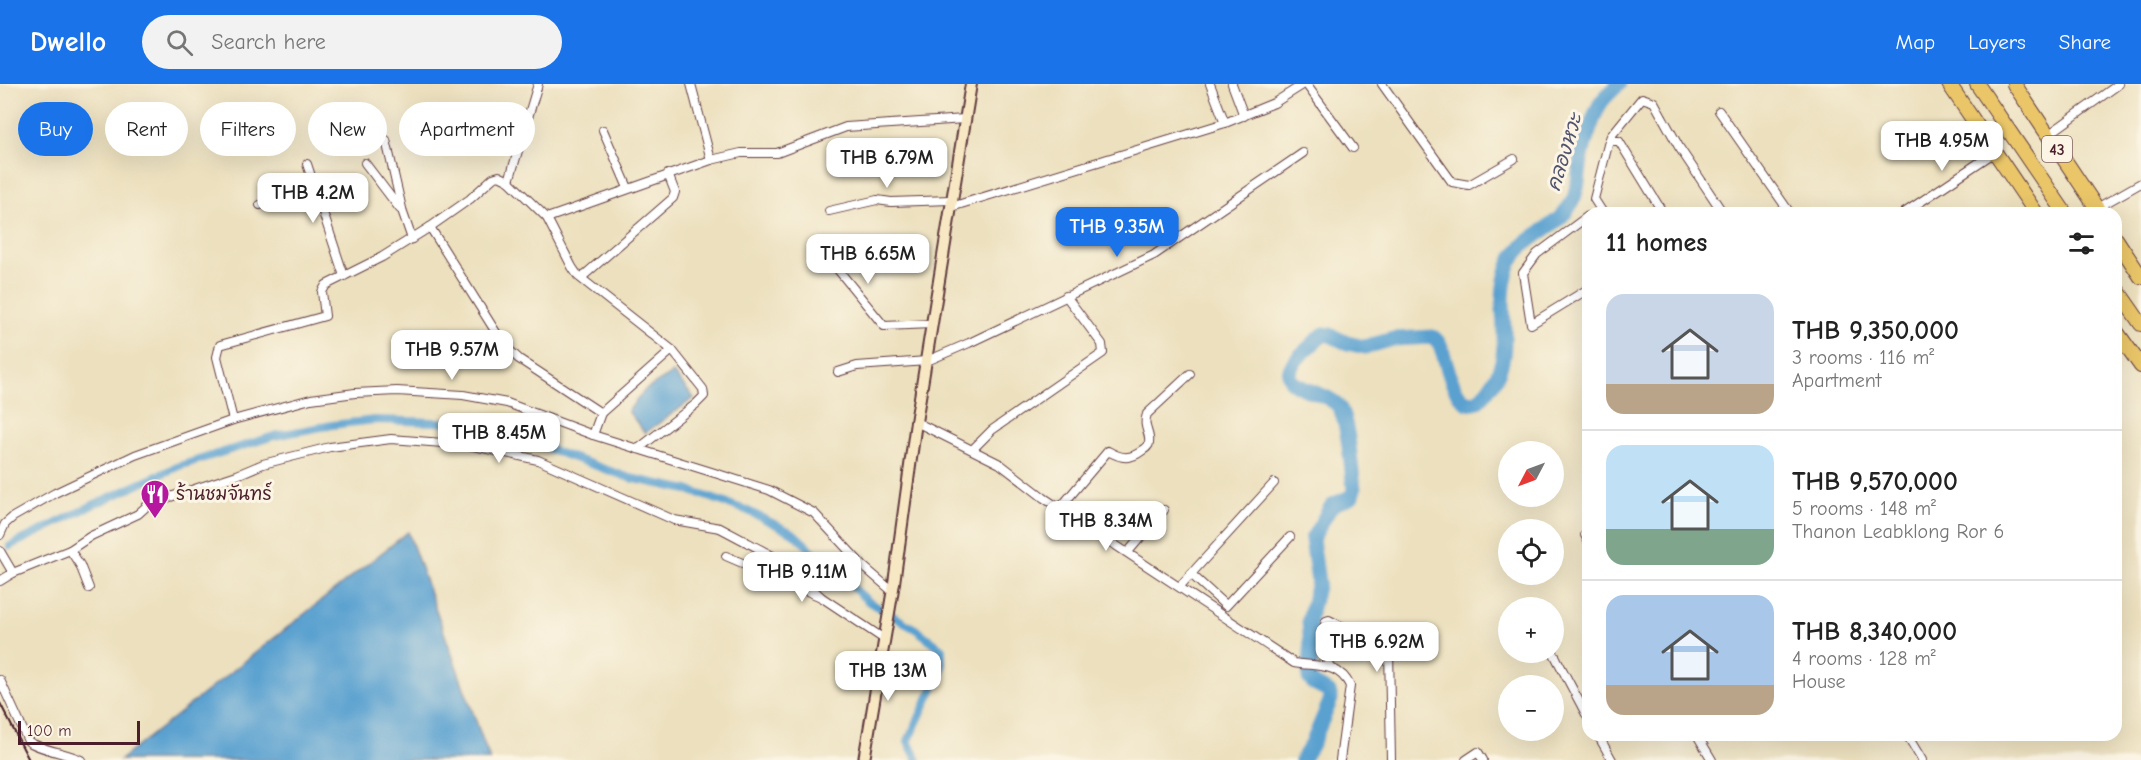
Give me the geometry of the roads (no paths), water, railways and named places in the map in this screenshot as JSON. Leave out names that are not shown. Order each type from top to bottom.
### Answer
[{"type":"highway","points":[[1949,84],[2032,207]]},
{"type":"highway","name":"43","points":[[1977,84],[2061,207]]},
{"type":"highway","name":"43","points":[[2014,84],[2096,207]]},
{"type":"highway","points":[[2122,248],[2141,277]]},
{"type":"highway","points":[[2122,297],[2141,324]]},
{"type":"highway","points":[[2122,339],[2141,366]]},
{"type":"street","points":[[509,181],[538,84]]},
{"type":"street","points":[[691,84],[711,160]]},
{"type":"street","points":[[864,760],[971,84]]},
{"type":"street","points":[[1210,84],[1225,123]]},
{"type":"street","points":[[1232,84],[1244,116]]},
{"type":"street","points":[[829,211],[877,200],[951,203],[1225,123],[1274,103],[1305,84],[1353,148]]},
{"type":"street","points":[[1383,84],[1452,182],[1469,185],[1514,159]]},
{"type":"street","points":[[2048,135],[2119,84]]},
{"type":"street","points":[[1597,207],[1594,199],[1611,135],[1642,98],[1654,102],[1679,147],[1720,207]]},
{"type":"street","points":[[1719,111],[1786,207]]},
{"type":"street","points":[[547,218],[711,160],[741,153],[777,153],[846,127],[965,118]]},
{"type":"street","points":[[603,130],[628,188]]},
{"type":"street","points":[[1610,141],[1619,141],[1659,207]]},
{"type":"street","points":[[387,144],[403,213],[412,239]]},
{"type":"street","points":[[1913,207],[1995,152]]},
{"type":"street","points":[[838,372],[857,366],[927,361],[969,343],[1154,255],[1303,153]]},
{"type":"street","points":[[365,163],[403,213]]},
{"type":"street","points":[[307,164],[344,276]]},
{"type":"street","points":[[581,278],[673,198],[674,189],[668,174]]},
{"type":"street","points":[[233,420],[217,357],[220,345],[325,316],[322,290],[328,284],[412,239],[470,199],[493,178],[499,176],[509,181],[547,218],[573,270],[672,350],[703,389],[704,396],[696,404],[639,449]]},
{"type":"street","points":[[2103,207],[2141,183]]},
{"type":"street","points":[[260,206],[314,188]]},
{"type":"street","points":[[1582,221],[1538,254],[1523,273],[1531,324],[1582,293]]},
{"type":"street","points":[[430,227],[507,348],[519,359],[601,413]]},
{"type":"street","points":[[812,250],[819,250],[826,255],[884,326],[932,324]]},
{"type":"street","points":[[973,449],[992,430],[1103,353],[1102,344],[1066,296]]},
{"type":"street","points":[[593,435],[601,413],[672,350]]},
{"type":"street","points":[[1060,508],[1108,451],[1128,458],[1147,447],[1149,440],[1145,423],[1147,414],[1190,374]]},
{"type":"street","points":[[0,535],[5,524],[16,514],[55,493],[135,455],[233,420],[311,399],[378,392],[418,392],[475,396],[507,403],[593,435],[770,490],[814,513],[863,566],[892,591]]},
{"type":"street","points":[[916,422],[1000,464],[1060,508],[1294,663],[1328,667],[1346,676],[1350,686],[1340,760]]},
{"type":"street","points":[[0,581],[13,573],[70,550],[91,536],[138,514],[149,504],[263,464],[330,447],[370,441],[413,440],[469,445],[538,460],[674,520],[720,528],[784,562],[821,597],[884,639]]},
{"type":"street","points":[[1180,586],[1274,483]]},
{"type":"street","points":[[1128,552],[1164,510]]},
{"type":"street","points":[[1191,574],[1226,606],[1290,537]]},
{"type":"street","points":[[70,550],[80,565],[89,588]]},
{"type":"street","points":[[0,551],[13,573]]},
{"type":"street","points":[[726,556],[821,597]]},
{"type":"street","points":[[1328,667],[1324,628],[1326,621],[1329,620],[1389,649],[1391,760]]},
{"type":"street","points":[[1559,663],[1582,707]]},
{"type":"street","points":[[0,680],[28,741],[81,760]]},
{"type":"street","points":[[1601,741],[1612,760]]},
{"type":"street","points":[[1701,741],[1712,760]]},
{"type":"street","points":[[1911,741],[1922,760]]},
{"type":"street","points":[[1466,760],[1478,752],[1483,760]]},
{"type":"water","points":[[673,373],[694,398],[645,433],[628,411],[645,390]]},
{"type":"water","points":[[408,532],[490,760],[120,760]]},
{"type":"waterway","name":"คลองหวะ","points":[[1302,760],[1312,744],[1331,699],[1329,692],[1314,684],[1309,678],[1311,651],[1309,620],[1318,582],[1312,539],[1332,505],[1352,496],[1354,489],[1345,423],[1339,407],[1332,400],[1292,382],[1289,375],[1292,366],[1324,334],[1365,347],[1393,339],[1432,337],[1441,347],[1450,377],[1460,396],[1468,403],[1478,401],[1492,385],[1500,369],[1504,337],[1504,286],[1508,268],[1520,248],[1556,221],[1571,204],[1577,186],[1583,150],[1595,114],[1602,101],[1619,84]]},
{"type":"waterway","points":[[10,546],[179,466],[274,436],[375,420],[462,423],[490,428],[630,478],[688,490],[746,510],[793,533],[869,602],[917,630],[942,649],[942,669],[908,741],[917,760]]},
{"type":"railway","points":[[0,703],[29,760]]},
{"type":"place","name":"ร้านชมจันทร์","points":[[155,520]]}]
